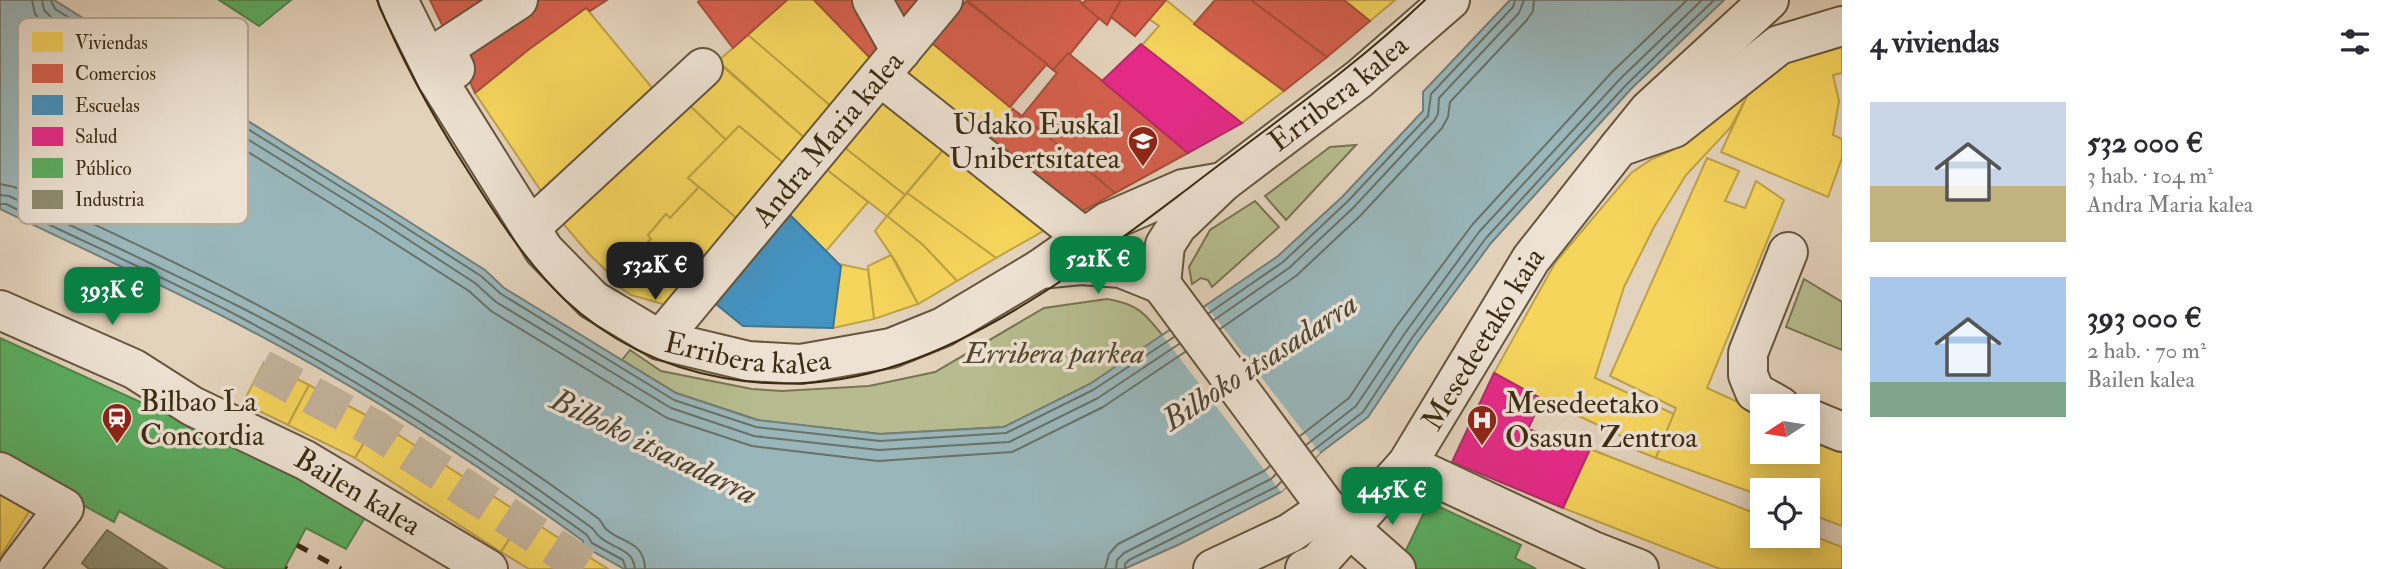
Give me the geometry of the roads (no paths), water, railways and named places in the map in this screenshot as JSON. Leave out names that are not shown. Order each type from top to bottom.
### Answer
[{"type":"street","name":"Erribera kalea","points":[[398,0],[437,79],[544,250],[593,299],[660,340],[748,361],[801,364],[891,348],[943,327],[1040,269],[1107,222],[1182,189],[1223,182]]},
{"type":"street","points":[[437,79],[455,69],[445,48],[519,0]]},
{"type":"street","points":[[872,0],[890,64],[1086,239]]},
{"type":"street","name":"Andra Maria kalea","points":[[660,340],[943,0]]},
{"type":"street","name":"Erribera kalea","points":[[1040,269],[1081,265],[1121,268],[1161,284],[1165,245],[1177,226],[1223,182],[1359,79],[1450,0]]},
{"type":"street","name":"Mesedeetako kaia","points":[[1330,509],[1407,464],[1531,259],[1649,110],[1769,0]]},
{"type":"street","points":[[1619,147],[1674,128],[1779,45],[1842,26]]},
{"type":"street","points":[[531,227],[703,68]]},
{"type":"street","points":[[1759,394],[1755,392],[1748,375],[1748,354],[1788,251]]},
{"type":"street","points":[[1161,284],[1330,509],[1396,569]]},
{"type":"street","name":"Bailen kalea","points":[[0,310],[134,369],[192,406],[305,460],[488,569]]},
{"type":"street","points":[[1820,423],[1842,432]]},
{"type":"street","points":[[1407,464],[1595,560],[1639,569]]},
{"type":"street","points":[[0,472],[64,508],[18,569]]},
{"type":"street","points":[[1213,569],[1290,533],[1330,509]]},
{"type":"street","points":[[1305,569],[1318,563],[1330,509]]},
{"type":"water","points":[[0,0],[54,0],[83,18],[18,18],[18,218],[0,209]]},
{"type":"water","name":"Bilboko itsasadarra","points":[[1510,0],[1724,0],[1631,89],[1491,243],[1418,342],[1368,417],[1320,453],[1281,492],[1180,544],[1124,569],[624,569],[582,545],[583,541],[499,481],[369,398],[205,307],[31,224],[248,224],[248,121],[485,270],[504,288],[676,393],[757,420],[880,434],[1004,427],[1090,384],[1278,256],[1342,197],[1423,111],[1423,92]]},
{"type":"tunnel","points":[[261,368],[373,428],[588,569]]},
{"type":"tram line","points":[[377,0],[407,65],[453,148],[511,236],[536,269],[564,299],[600,328],[639,350],[680,367],[724,378],[768,383],[813,382],[857,376],[901,364],[940,349],[1015,310],[1123,237],[1310,96],[1369,50],[1425,0]]},
{"type":"railway","points":[[297,545],[341,569]]},
{"type":"place","name":"Udako Euskal Unibertsitatea","points":[[1143,168]]},
{"type":"place","name":"Bilbao La Concordia","points":[[117,445]]},
{"type":"place","name":"Mesedeetako Osasun Zentroa","points":[[1482,447]]},
{"type":"park label","name":"Erribera parkea","points":[[1054,353]]}]
